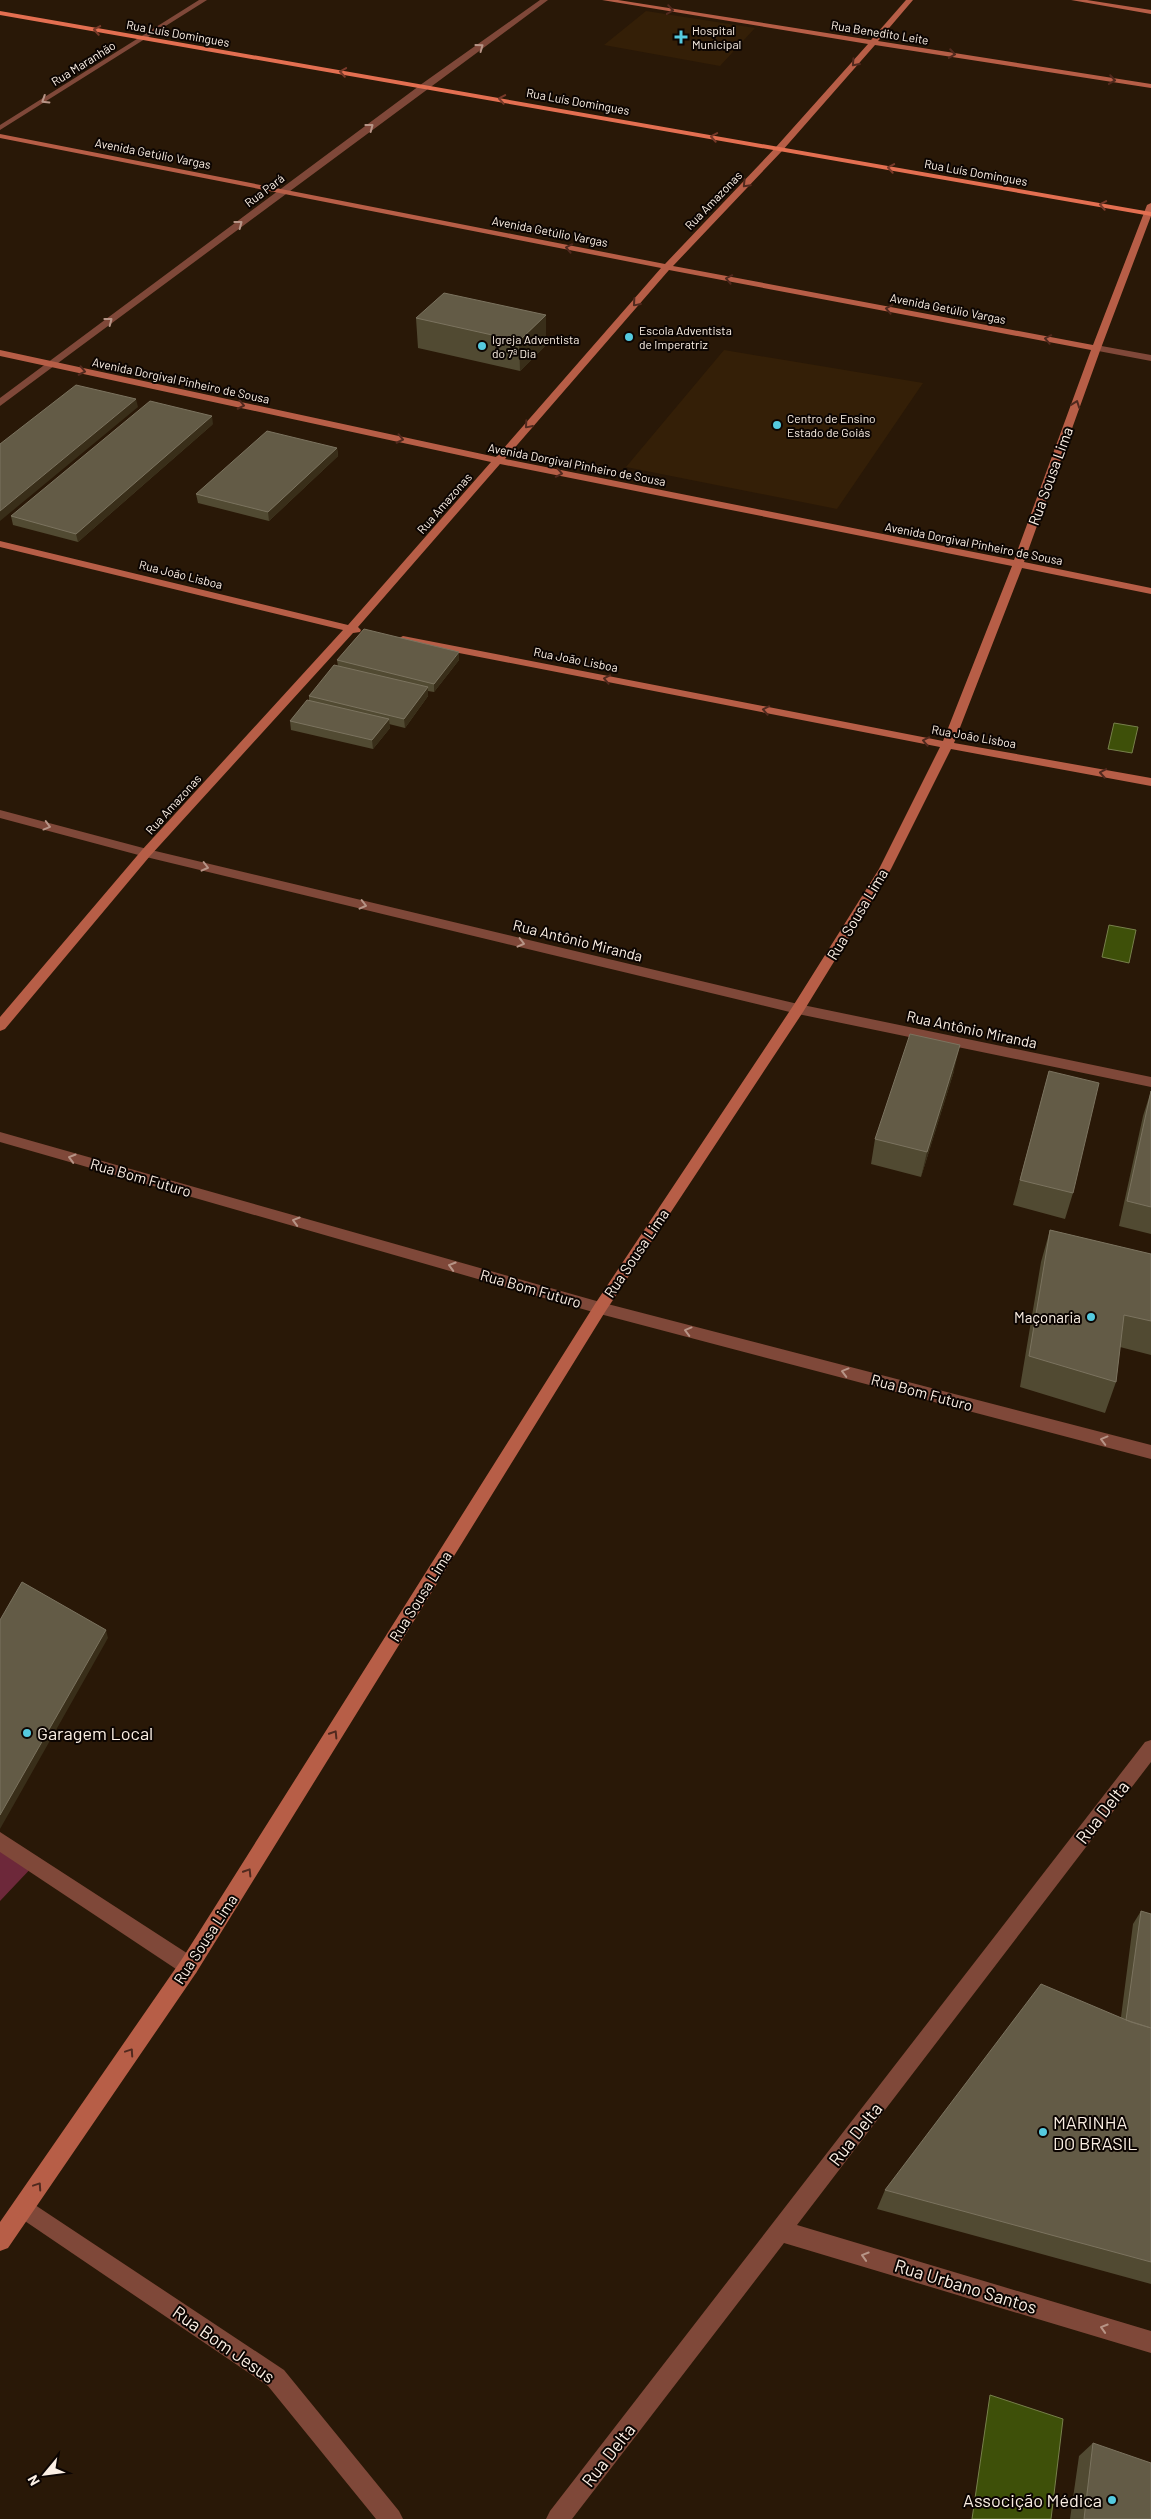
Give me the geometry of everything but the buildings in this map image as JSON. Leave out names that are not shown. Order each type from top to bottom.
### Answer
[{"type":"main road","name":"Rua Luís Domingues","points":[[0,12],[426,85],[780,149],[1150,211]]},
{"type":"street","name":"Rua Maranhão","points":[[0,128],[204,0]]},
{"type":"street","name":"Rua Pará","points":[[0,403],[426,85],[545,0]]},
{"type":"street","name":"Rua Benedito Leite","points":[[605,0],[1151,86]]},
{"type":"street","name":"Rua Amazonas","points":[[0,1026],[146,852],[350,629],[667,267],[780,149],[910,0]]},
{"type":"street","points":[[1074,0],[1151,12]]},
{"type":"street","name":"Avenida Getúlio Vargas","points":[[0,136],[667,267],[1096,348]]},
{"type":"street","name":"Rua Sousa Lima","points":[[0,2240],[189,1966],[600,1308],[798,1010],[885,869],[947,745],[1018,565],[1096,348],[1150,211]]},
{"type":"street","points":[[1096,348],[1151,358]]},
{"type":"street","name":"Avenida Dorgival Pinheiro de Sousa","points":[[0,353],[497,460],[1151,591]]},
{"type":"street","name":"Rua João Lisboa","points":[[0,544],[370,633]]},
{"type":"street","name":"Rua João Lisboa","points":[[389,636],[947,745],[1151,782]]},
{"type":"street","name":"Rua Antônio Miranda","points":[[0,814],[146,852],[798,1010],[1151,1082]]},
{"type":"street","name":"Rua Bom Futuro","points":[[0,1137],[600,1308],[1151,1452]]},
{"type":"street","name":"Rua Delta","points":[[558,2519],[1151,1748]]},
{"type":"street","points":[[0,1841],[189,1966]]},
{"type":"street","name":"Rua Bom Jesus","points":[[23,2208],[276,2378],[391,2519]]},
{"type":"street","name":"Rua Urbano Santos","points":[[780,2231],[1151,2342]]},
{"type":"shaded area","name":"Hospital Municipal","points":[[646,11],[755,28],[720,66],[604,45]]},
{"type":"shaded area","name":"Centro de Ensino Estado de Goiás","points":[[724,350],[923,383],[837,509],[626,467]]},
{"type":"shaded area","points":[[1114,723],[1138,727],[1132,753],[1108,749]]},
{"type":"shaded area","points":[[1109,925],[1136,930],[1129,963],[1102,957]]},
{"type":"shaded area","points":[[0,1838],[35,1864],[0,1901]]},
{"type":"shaded area","points":[[990,2395],[1063,2419],[1051,2519],[972,2519]]},
{"type":"place","name":"Hospital Municipal","points":[[681,37]]},
{"type":"place","name":"Escola Adventista de Imperatriz","points":[[629,337]]},
{"type":"place","name":"Igreja Adventista do 7ª Dia","points":[[482,346]]},
{"type":"place","name":"Centro de Ensino Estado de Goiás","points":[[777,425]]},
{"type":"place","name":"Maçonaria","points":[[1091,1317]]},
{"type":"place","name":"Garagem Local","points":[[27,1733]]},
{"type":"place","name":"MARINHA DO BRASIL","points":[[1043,2132]]},
{"type":"place","name":"Associção Médica","points":[[1112,2500]]}]
